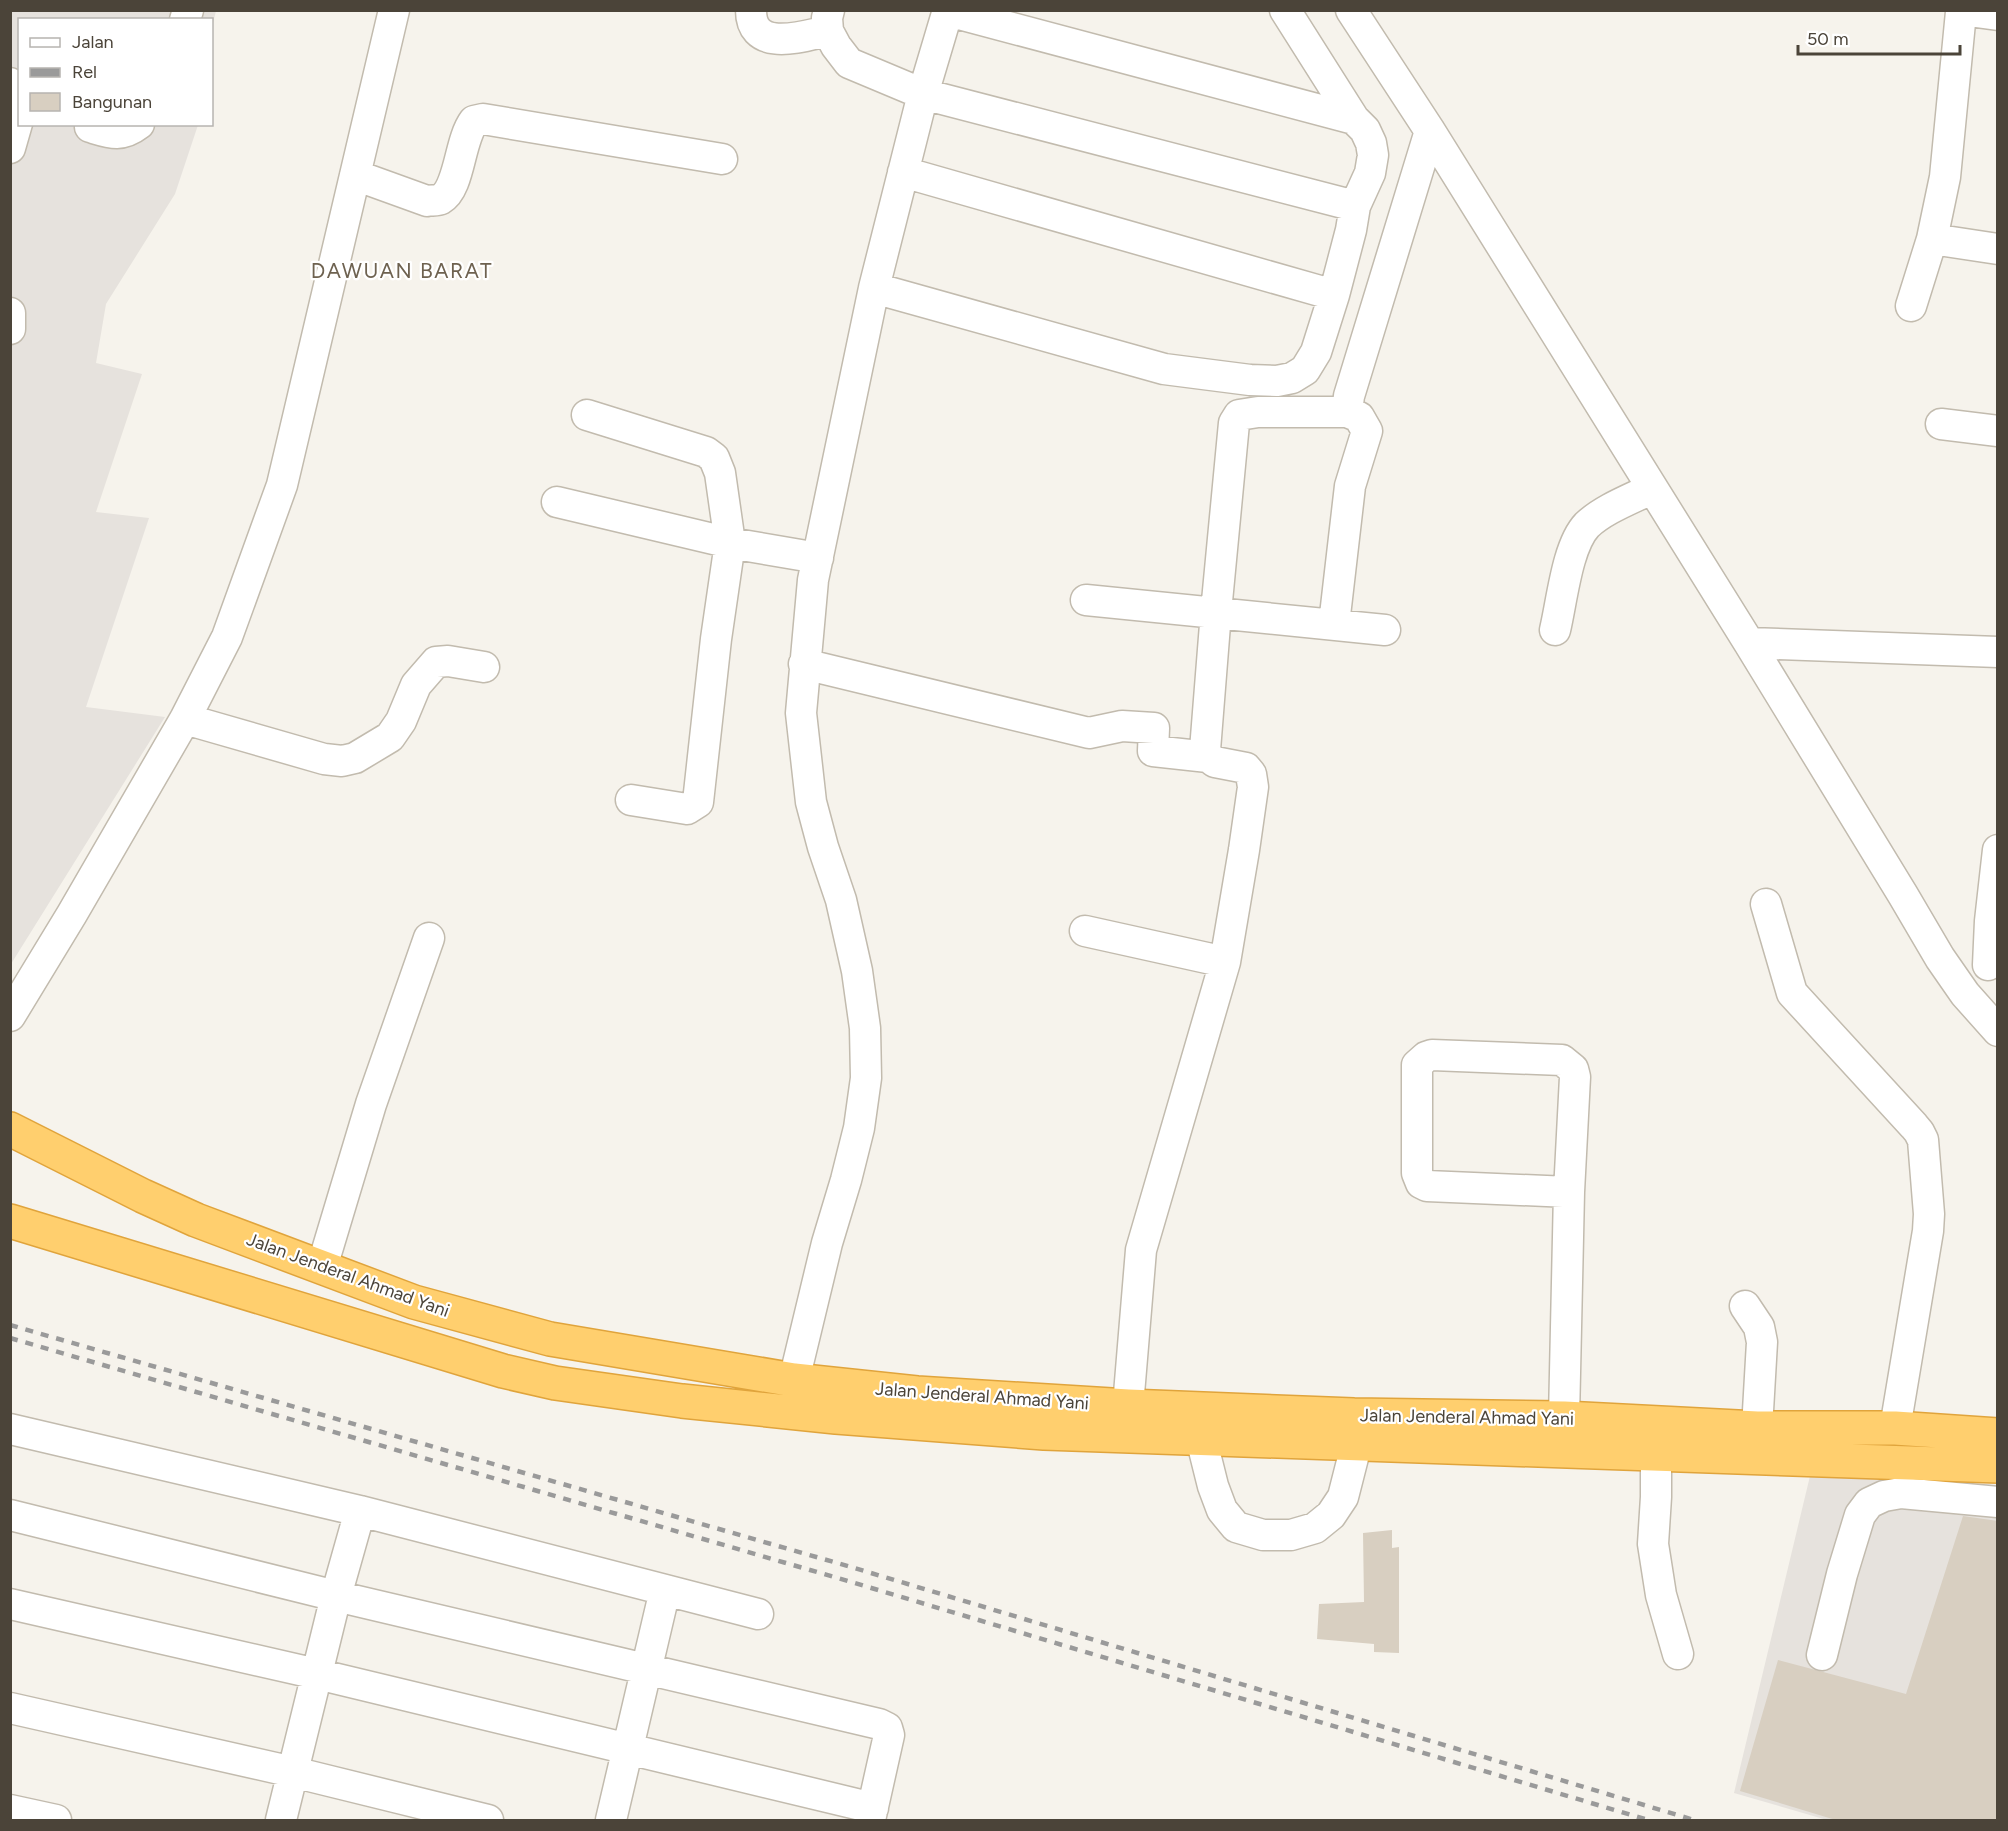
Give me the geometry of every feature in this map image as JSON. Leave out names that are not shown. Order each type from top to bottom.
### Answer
[{"type":"highway","name":"Jalan Jenderal Ahmad Yani","points":[[10,1129],[196,1220],[414,1302],[550,1339],[794,1380],[917,1394],[1128,1406],[1354,1415],[1564,1418],[1757,1428],[1895,1428],[1998,1435]]},
{"type":"highway","name":"Jalan Jenderal Ahmad Yani","points":[[10,1221],[503,1371],[555,1383],[682,1401],[836,1417],[1044,1432],[1998,1466]]},
{"type":"street","points":[[10,1016],[185,719],[227,637],[282,485],[394,10]]},
{"type":"street","points":[[752,10],[754,26],[764,37],[779,40],[828,21],[836,46],[849,63],[923,94],[1355,206]]},
{"type":"street","points":[[1352,10],[1749,643],[1940,958],[1965,994],[1998,1031]]},
{"type":"street","points":[[794,1380],[826,1243],[846,1180],[866,1078],[865,1028],[857,971],[841,900],[811,802],[801,713],[813,580],[874,288],[923,94],[948,11],[1354,119]]},
{"type":"street","points":[[1911,306],[1932,239],[1945,177],[1961,11],[1998,15]]},
{"type":"street","points":[[874,288],[1164,369],[1250,380],[1277,381],[1292,378],[1305,370],[1316,352],[1334,296],[1352,230],[1355,206],[1370,173],[1373,155],[1365,130],[1354,119],[1279,13]]},
{"type":"street","points":[[355,175],[427,201],[439,200],[448,193],[453,184],[467,131],[474,121],[483,119],[722,159]]},
{"type":"street","points":[[10,148],[18,120]]},
{"type":"street","points":[[90,127],[114,134],[130,132],[138,126]]},
{"type":"street","points":[[1347,412],[1355,370],[1430,131]]},
{"type":"street","points":[[903,172],[1334,296]]},
{"type":"street","points":[[1932,239],[1998,249]]},
{"type":"street","points":[[10,313],[10,329]]},
{"type":"street","points":[[1208,757],[1205,750],[1216,612],[1234,423],[1239,415],[1258,412],[1347,412],[1359,417],[1367,431],[1350,486],[1334,624]]},
{"type":"street","points":[[586,415],[706,452],[714,458],[720,473],[730,543],[716,639],[698,802],[687,809],[631,800]]},
{"type":"street","points":[[1941,424],[1998,431]]},
{"type":"street","points":[[1555,630],[1573,548],[1579,534],[1589,523],[1603,514],[1652,489]]},
{"type":"street","points":[[557,502],[730,543],[818,558]]},
{"type":"street","points":[[1086,600],[1385,630]]},
{"type":"street","points":[[1749,643],[1998,652]]},
{"type":"street","points":[[185,719],[324,759],[342,761],[355,758],[390,737],[416,685],[436,662],[448,661],[484,667]]},
{"type":"street","points":[[804,664],[1089,733],[1122,726],[1154,728],[1153,751],[1208,757],[1215,762],[1246,768],[1251,774],[1253,787],[1225,962],[1141,1250],[1128,1406]]},
{"type":"street","points":[[1940,958],[1993,965],[1990,921],[1998,850]]},
{"type":"street","points":[[1766,904],[1792,993],[1920,1132],[1923,1140],[1929,1214],[1928,1231],[1895,1428]]},
{"type":"street","points":[[1085,931],[1225,962]]},
{"type":"street","points":[[322,1267],[371,1104],[429,938]]},
{"type":"street","points":[[1560,1450],[1564,1418],[1569,1192],[1575,1077],[1569,1065],[1562,1060],[1432,1055],[1421,1060],[1417,1065],[1417,1173],[1421,1183],[1427,1186],[1569,1192]]},
{"type":"street","points":[[1745,1306],[1759,1327],[1762,1342],[1757,1428]]},
{"type":"street","points":[[10,1429],[360,1512],[758,1614]]},
{"type":"street","points":[[1201,1438],[1213,1486],[1222,1510],[1236,1527],[1263,1535],[1291,1535],[1315,1528],[1331,1515],[1343,1497],[1357,1442]]},
{"type":"street","points":[[1656,1453],[1653,1544],[1656,1569],[1678,1654]]},
{"type":"street","points":[[1822,1655],[1842,1574],[1860,1515],[1869,1503],[1884,1496],[1901,1493],[1998,1502]]},
{"type":"street","points":[[281,1821],[336,1596],[360,1512]]},
{"type":"street","points":[[10,1515],[336,1596],[879,1724],[887,1728],[888,1745],[871,1814],[629,1750],[317,1674],[10,1604]]},
{"type":"street","points":[[611,1821],[665,1590]]},
{"type":"street","points":[[10,1708],[293,1772],[488,1821]]},
{"type":"street","points":[[10,1810],[56,1821]]},
{"type":"shaded area","points":[[11,11],[216,11],[213,23],[213,18],[18,18],[18,126],[198,126],[175,194],[106,304],[96,363],[142,374],[96,512],[149,518],[86,707],[165,717],[11,964]]},
{"type":"shaded area","points":[[1810,1476],[1997,1485],[1997,1820],[1827,1820],[1734,1793]]},
{"type":"building","points":[[1963,1516],[1998,1521],[1998,1821],[1839,1821],[1740,1791],[1778,1660],[1906,1694]]},
{"type":"building","points":[[1392,1530],[1392,1548],[1399,1547],[1399,1653],[1374,1652],[1374,1644],[1317,1639],[1319,1604],[1364,1602],[1363,1533]]},
{"type":"railway","points":[[10,1325],[851,1567],[1694,1820]]},
{"type":"railway","points":[[10,1338],[848,1581],[1648,1820]]},
{"type":"district","name":"DAWUAN BARAT","points":[[402,271]]}]
